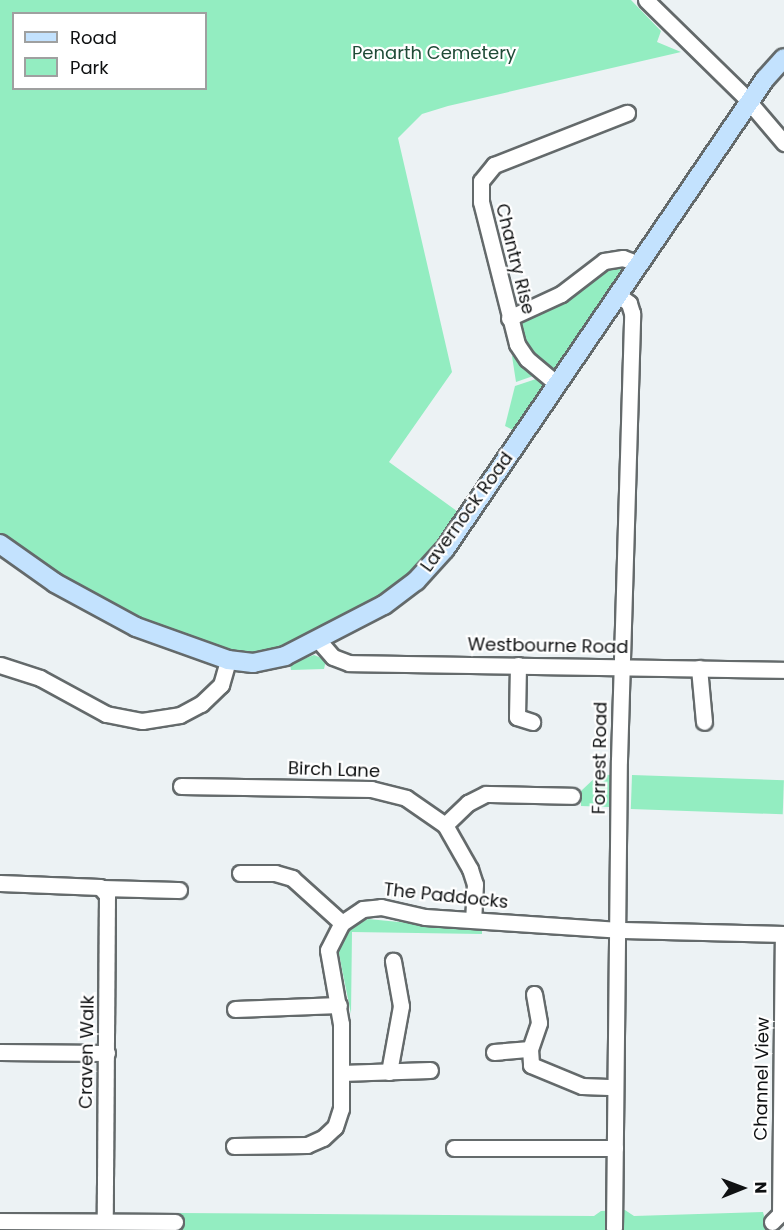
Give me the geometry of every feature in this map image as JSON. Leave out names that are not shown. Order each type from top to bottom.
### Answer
[{"type":"main road","name":"Lavernock Road","points":[[0,544],[55,583],[136,627],[228,660],[264,662],[320,640],[384,605],[430,567],[748,103],[784,58]]},
{"type":"street","points":[[646,0],[748,103],[784,143]]},
{"type":"street","name":"Chantry Rise","points":[[557,384],[522,352],[509,318],[481,202],[485,173],[494,165],[627,114]]},
{"type":"street","points":[[509,318],[561,294],[604,261],[623,258],[639,264]]},
{"type":"street","name":"Forrest Road","points":[[614,1228],[619,760],[632,313],[629,303],[618,295]]},
{"type":"street","name":"Westbourne Road","points":[[320,640],[333,657],[349,663],[784,670]]},
{"type":"street","points":[[0,665],[40,678],[106,714],[142,721],[180,715],[201,704],[221,685],[228,660]]},
{"type":"street","points":[[518,665],[517,717],[532,722]]},
{"type":"street","points":[[699,668],[704,722]]},
{"type":"street","name":"Birch Lane","points":[[181,786],[380,789],[417,803],[445,825],[473,876],[473,920]]},
{"type":"street","points":[[445,825],[468,803],[486,794],[572,796]]},
{"type":"street","points":[[234,1146],[307,1145],[323,1138],[339,1118],[341,1073],[339,1005],[327,961],[330,940],[342,923],[292,878],[240,873]]},
{"type":"street","points":[[0,883],[179,890]]},
{"type":"street","name":"Craven Walk","points":[[101,887],[109,901],[105,1221]]},
{"type":"street","name":"The Paddocks","points":[[342,923],[355,912],[371,908],[473,920],[617,930],[783,934]]},
{"type":"street","name":"Channel View","points":[[772,1222],[780,1214],[783,934]]},
{"type":"street","points":[[388,1072],[401,1006],[393,961]]},
{"type":"street","points":[[534,994],[539,1023],[530,1049],[531,1065],[582,1086],[615,1087]]},
{"type":"street","points":[[235,1009],[339,1005]]},
{"type":"street","points":[[494,1052],[530,1049]]},
{"type":"street","points":[[0,1052],[106,1053]]},
{"type":"street","points":[[341,1073],[430,1070]]},
{"type":"street","points":[[454,1148],[615,1148]]},
{"type":"street","points":[[0,1221],[175,1222]]},
{"type":"green space","name":"Penarth Cemetery","points":[[0,0],[631,0],[661,31],[657,42],[681,52],[448,106],[422,114],[398,138],[452,372],[389,462],[461,514],[417,570],[381,598],[272,653],[241,655],[168,634],[61,580],[0,536]]},
{"type":"green space","points":[[623,264],[628,268],[559,370],[551,373],[523,346],[519,323],[597,271]]},
{"type":"green space","points":[[517,354],[536,375],[516,382],[512,356]]},
{"type":"green space","points":[[539,378],[545,388],[517,432],[505,426],[515,386]]},
{"type":"green space","points":[[314,655],[326,660],[324,669],[291,670],[290,664]]},
{"type":"green space","points":[[599,774],[610,775],[609,807],[581,806],[581,791]]},
{"type":"green space","points":[[632,775],[784,780],[783,814],[631,809]]},
{"type":"green space","points":[[368,919],[482,930],[482,934],[352,932],[351,1014],[338,949],[351,927]]},
{"type":"green space","points":[[625,1210],[634,1216],[763,1212],[768,1230],[0,1230],[178,1229],[178,1213],[594,1216],[601,1211]]}]
